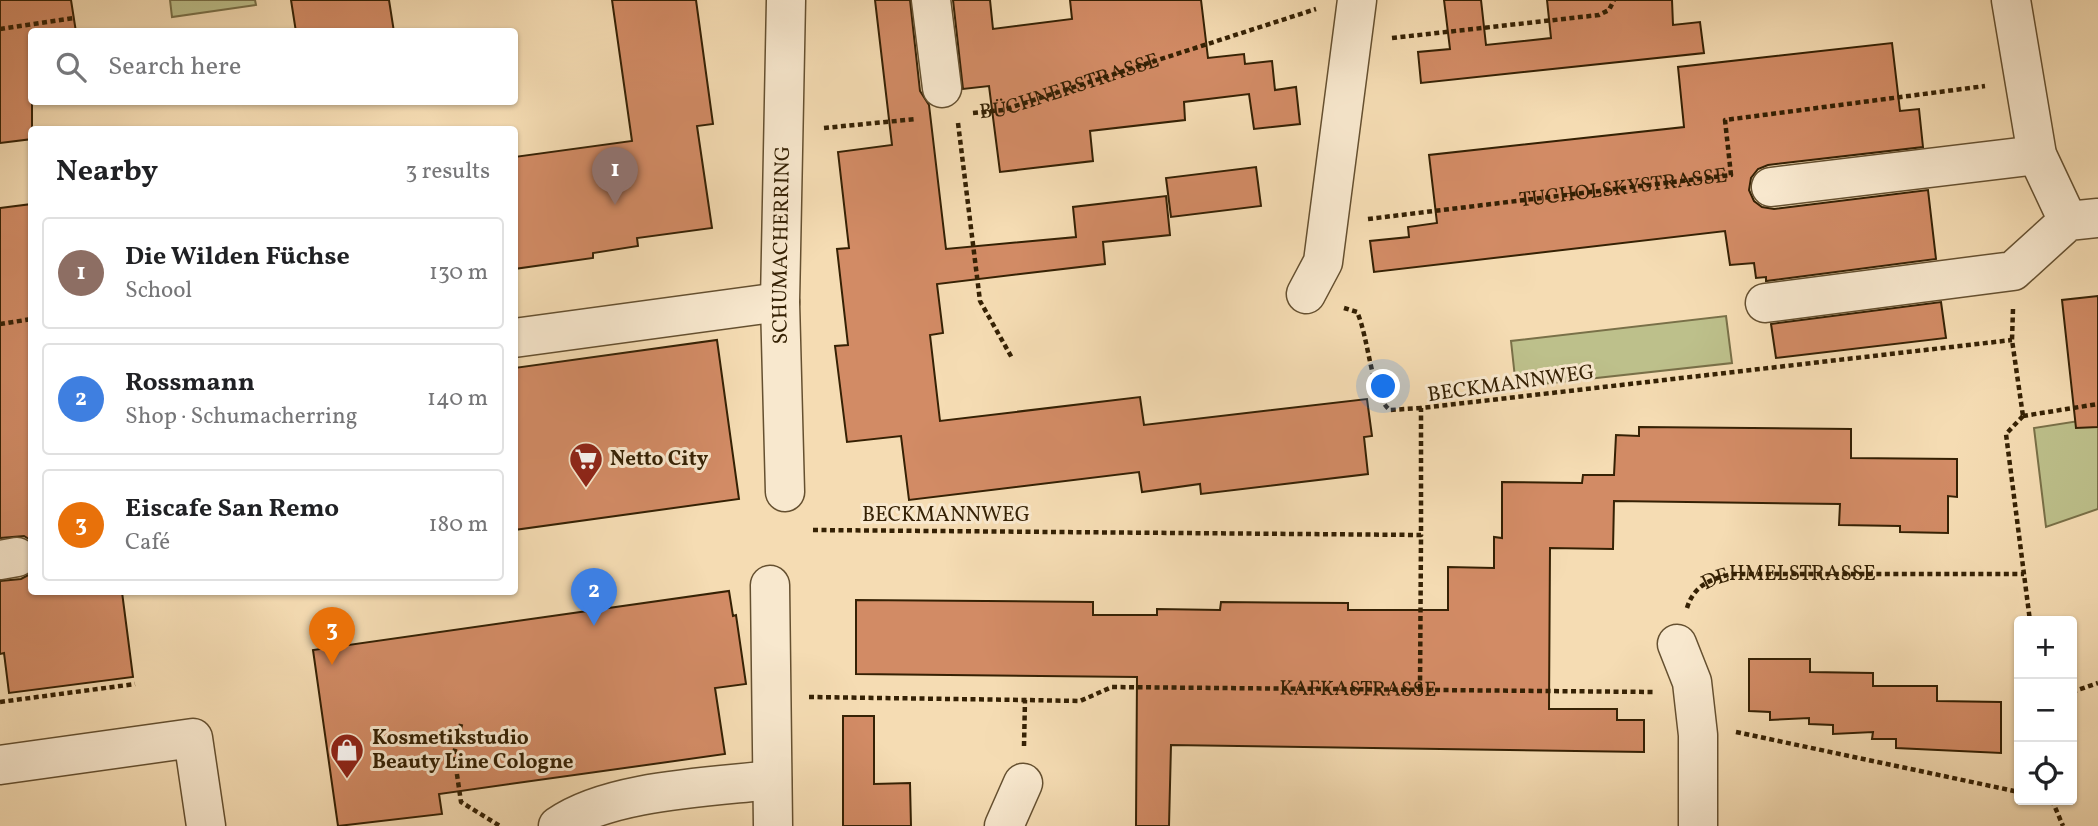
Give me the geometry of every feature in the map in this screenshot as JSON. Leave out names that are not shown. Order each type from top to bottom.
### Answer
[{"type":"street","name":"SCHUMACHERRING","points":[[785,492],[780,302],[786,0]]},
{"type":"street","points":[[931,0],[956,105]]},
{"type":"street","points":[[1306,293],[1323,262],[1357,0]]},
{"type":"street","points":[[1765,303],[2013,271],[2083,220],[2037,155],[2011,0]]},
{"type":"street","points":[[1771,187],[2037,155]]},
{"type":"street","points":[[518,337],[780,302]]},
{"type":"street","points":[[770,586],[773,826]]},
{"type":"street","points":[[1676,644],[1692,682],[1698,826]]},
{"type":"street","points":[[0,765],[194,738],[206,826]]},
{"type":"street","points":[[558,826],[570,817],[634,797],[772,780]]},
{"type":"street","points":[[1004,826],[1023,783]]},
{"type":"path","points":[[1351,42],[1599,15],[1609,10],[1614,0]]},
{"type":"path","name":"BÜCHNERSTRASSE","points":[[956,105],[1003,110],[1317,8]]},
{"type":"path","points":[[0,29],[74,18]]},
{"type":"path","name":"TUCHOLSKYSTRASSE","points":[[1328,224],[1731,175],[1725,120],[2024,81]]},
{"type":"path","points":[[956,105],[980,301],[1012,358]]},
{"type":"path","points":[[785,132],[919,118]]},
{"type":"path","points":[[1306,293],[1357,313],[1366,330],[1378,396],[1384,406],[1390,410],[1421,408]]},
{"type":"path","points":[[0,324],[28,320]]},
{"type":"path","name":"BECKMANNWEG","points":[[813,530],[1421,535],[1421,408],[2012,340],[2023,416]]},
{"type":"path","points":[[2029,616],[2006,434],[2023,416],[2098,404]]},
{"type":"path","points":[[1420,689],[1421,535]]},
{"type":"path","name":"DEHMELSTRASSE","points":[[1676,644],[1690,597],[1709,579],[1732,574],[2024,574]]},
{"type":"path","points":[[2077,690],[2098,683]]},
{"type":"path","points":[[0,702],[135,684]]},
{"type":"path","name":"KAFKASTRASSE","points":[[773,696],[1080,701],[1112,687],[1420,689],[1695,708]]},
{"type":"path","points":[[1023,783],[1025,700]]},
{"type":"path","points":[[1695,708],[2014,791]]},
{"type":"path","points":[[461,724],[454,754],[461,802],[500,826]]},
{"type":"path","points":[[2054,805],[2063,826]]},
{"type":"green space","points":[[170,0],[255,0],[256,5],[172,17]]},
{"type":"green space","points":[[1726,316],[1732,363],[1516,387],[1511,341]]},
{"type":"green space","points":[[2098,418],[2098,509],[2046,527],[2034,428]]},
{"type":"building","points":[[0,0],[71,0],[75,28],[28,28],[28,105],[32,105],[32,126],[28,126],[28,140],[0,143]]},
{"type":"building","points":[[291,0],[389,0],[393,28],[295,28]]},
{"type":"building","points":[[612,0],[696,0],[713,124],[697,126],[712,228],[637,238],[638,246],[593,253],[593,258],[518,268],[518,156],[632,141]]},
{"type":"building","points":[[875,0],[910,0],[920,91],[929,105],[946,249],[1076,237],[1073,207],[1166,196],[1170,235],[1103,242],[1105,264],[937,284],[943,333],[930,335],[940,421],[1140,397],[1144,425],[1367,399],[1372,436],[1364,437],[1368,474],[1201,494],[1200,484],[1142,492],[1139,472],[909,500],[901,436],[847,442],[835,346],[848,345],[837,249],[849,248],[838,152],[892,145]]},
{"type":"building","points":[[953,0],[990,0],[993,29],[1072,19],[1070,0],[1201,0],[1208,58],[1244,54],[1245,64],[1272,61],[1275,90],[1296,87],[1300,124],[1254,129],[1249,94],[1184,102],[1185,120],[1090,131],[1093,161],[1000,172],[989,86],[963,89]]},
{"type":"building","points":[[1444,0],[1481,0],[1486,45],[1551,38],[1547,0],[1672,0],[1673,25],[1700,22],[1704,53],[1421,83],[1418,52],[1450,49]]},
{"type":"building","points":[[1892,43],[1900,111],[1919,109],[1923,147],[1768,165],[1758,169],[1751,178],[1749,190],[1754,201],[1762,207],[1774,209],[1928,190],[1936,259],[1766,281],[1766,277],[1756,278],[1754,263],[1730,265],[1725,231],[1374,272],[1370,241],[1409,237],[1408,227],[1437,223],[1429,155],[1684,127],[1678,67]]},
{"type":"building","points":[[1256,167],[1261,206],[1171,217],[1166,178]]},
{"type":"building","points":[[28,204],[28,538],[24,536],[0,538],[0,208]]},
{"type":"building","points":[[2098,296],[2098,427],[2076,428],[2062,300]]},
{"type":"building","points":[[1941,302],[1946,338],[1776,358],[1771,324]]},
{"type":"building","points":[[717,340],[739,499],[518,529],[518,367]]},
{"type":"building","points":[[1639,427],[1851,429],[1851,458],[1957,459],[1957,497],[1948,496],[1948,533],[1900,532],[1900,526],[1839,525],[1840,504],[1614,501],[1613,549],[1550,548],[1549,709],[1617,709],[1617,720],[1644,720],[1644,752],[1171,745],[1169,826],[1136,826],[1137,677],[856,674],[856,600],[1093,602],[1093,615],[1157,615],[1157,609],[1220,610],[1221,602],[1348,603],[1348,610],[1448,610],[1448,567],[1494,568],[1494,537],[1502,538],[1502,482],[1582,483],[1583,475],[1614,475],[1616,435],[1639,436]]},
{"type":"building","points":[[28,575],[28,595],[122,595],[133,677],[9,693],[4,653],[0,654],[0,581],[21,579]]},
{"type":"building","points":[[729,591],[733,616],[736,615],[746,684],[715,688],[725,754],[439,794],[442,814],[338,826],[313,650]]},
{"type":"building","points":[[1749,659],[1810,659],[1810,672],[1873,673],[1873,686],[1937,686],[1937,701],[2001,702],[2001,753],[1896,748],[1896,739],[1872,739],[1873,732],[1833,734],[1833,725],[1809,724],[1809,718],[1770,720],[1770,712],[1749,711]]},
{"type":"building","points":[[843,716],[874,716],[874,784],[910,783],[911,826],[843,826]]},
{"type":"place","name":"Die Wilden Füchse","points":[[615,205]]},
{"type":"place","name":"Netto City","points":[[586,489]]},
{"type":"place","name":"Rossmann","points":[[594,626]]},
{"type":"place","name":"Eiscafe San Remo","points":[[332,665]]},
{"type":"place","name":"Kosmetikstudio Beauty Line Cologne","points":[[347,780]]}]
